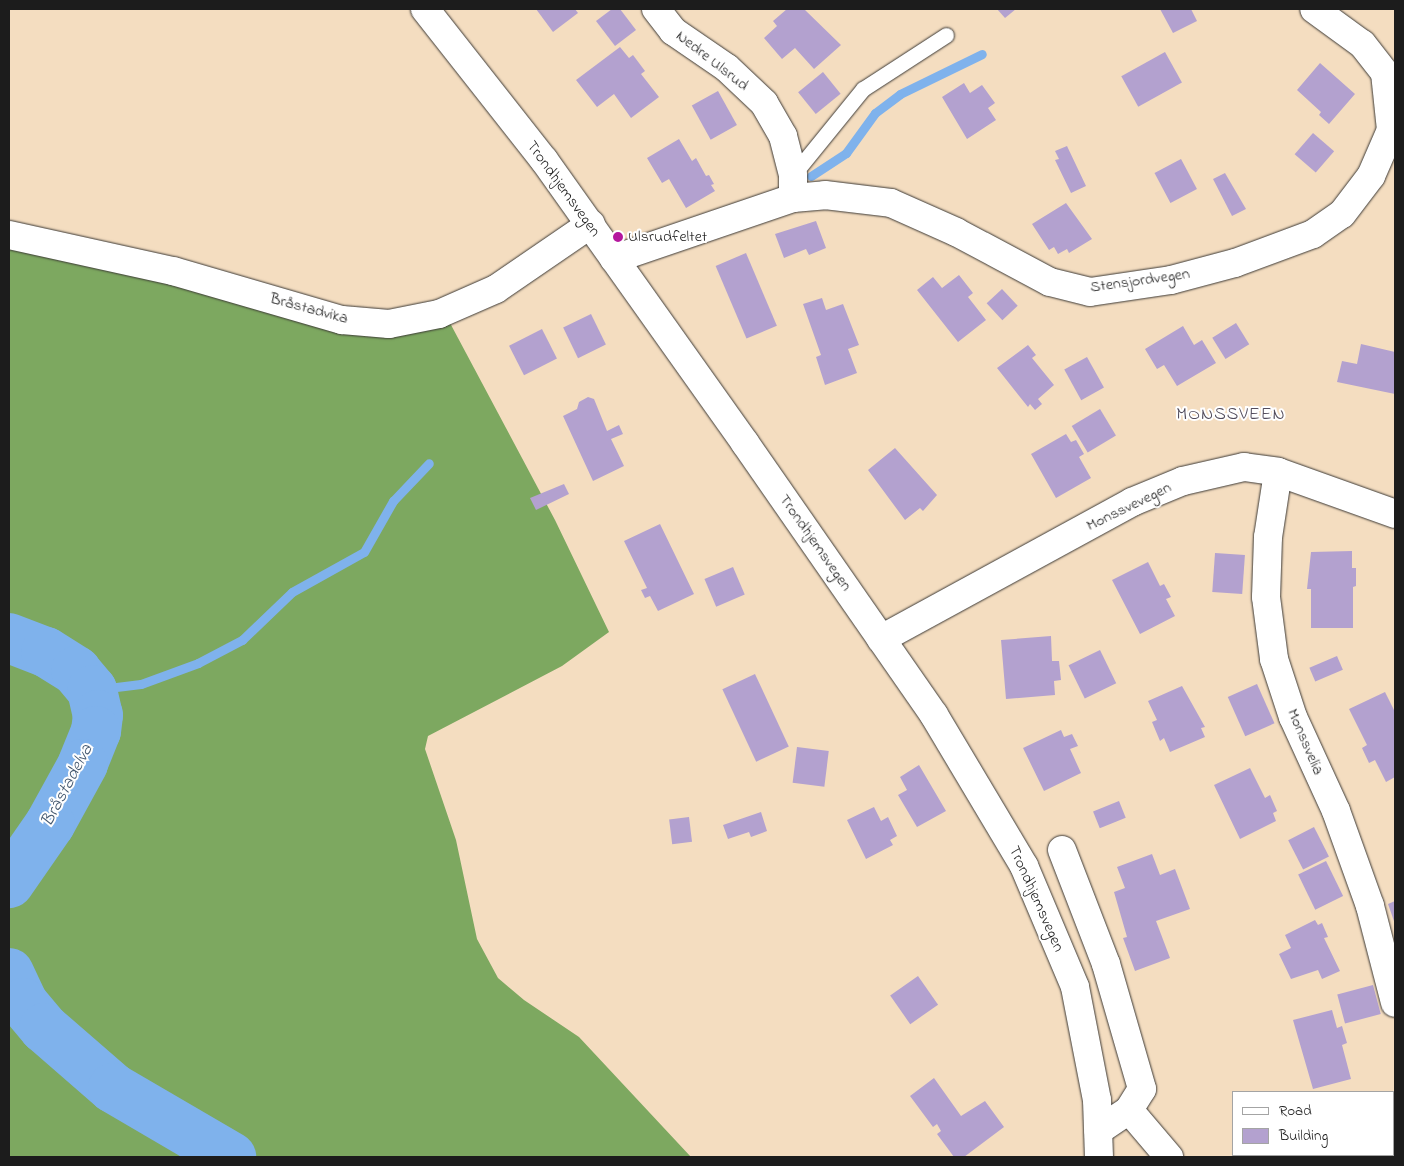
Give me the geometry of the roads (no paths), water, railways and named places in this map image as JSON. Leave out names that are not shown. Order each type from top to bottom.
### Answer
[{"type":"street","name":"Trondhjemsvegen","points":[[425,9],[591,224],[934,715],[1024,866],[1075,987],[1097,1100],[1099,1144]]},
{"type":"street","name":"Nedre Ulsrud","points":[[656,9],[673,31],[727,68],[764,103],[783,136],[793,186]]},
{"type":"street","name":"Stensjordvegen","points":[[614,259],[793,186],[825,195],[891,203],[956,232],[1050,282],[1090,292],[1171,280],[1235,263],[1313,234],[1342,214],[1371,176],[1393,135],[1385,73],[1362,44],[1314,9]]},
{"type":"street","name":"Bråstadvika","points":[[9,235],[173,271],[342,320],[389,324],[439,314],[488,293],[591,224]]},
{"type":"street","name":"Monssvevegen","points":[[881,639],[1132,502],[1183,481],[1244,467],[1278,472],[1395,514]]},
{"type":"street","name":"Monssvelia","points":[[1278,472],[1268,537],[1266,597],[1274,659],[1293,717],[1336,811],[1370,906],[1395,1003]]},
{"type":"street","name":"Trondhjemsvegen","points":[[1062,850],[1106,964],[1142,1089],[1129,1110],[1099,1144]]},
{"type":"street","points":[[1129,1110],[1169,1157]]},
{"type":"lane","points":[[793,186],[863,89],[946,34]]},
{"type":"waterway","points":[[811,176],[846,153],[875,113],[900,94],[982,54]]},
{"type":"waterway","points":[[92,690],[141,684],[198,663],[242,640],[292,592],[364,552],[393,501],[429,463]]},
{"type":"waterway","name":"Bråstadelva","points":[[9,638],[46,652],[76,671],[92,690],[98,715],[96,731],[83,764],[50,824],[9,883]]},
{"type":"waterway","name":"Bråstadelva","points":[[9,973],[23,1003],[44,1028],[113,1088],[231,1157]]},
{"type":"place","name":"Ulsrudfeltet","points":[[618,237]]},
{"type":"district","name":"MONSSVEEN","points":[[1231,415]]}]
